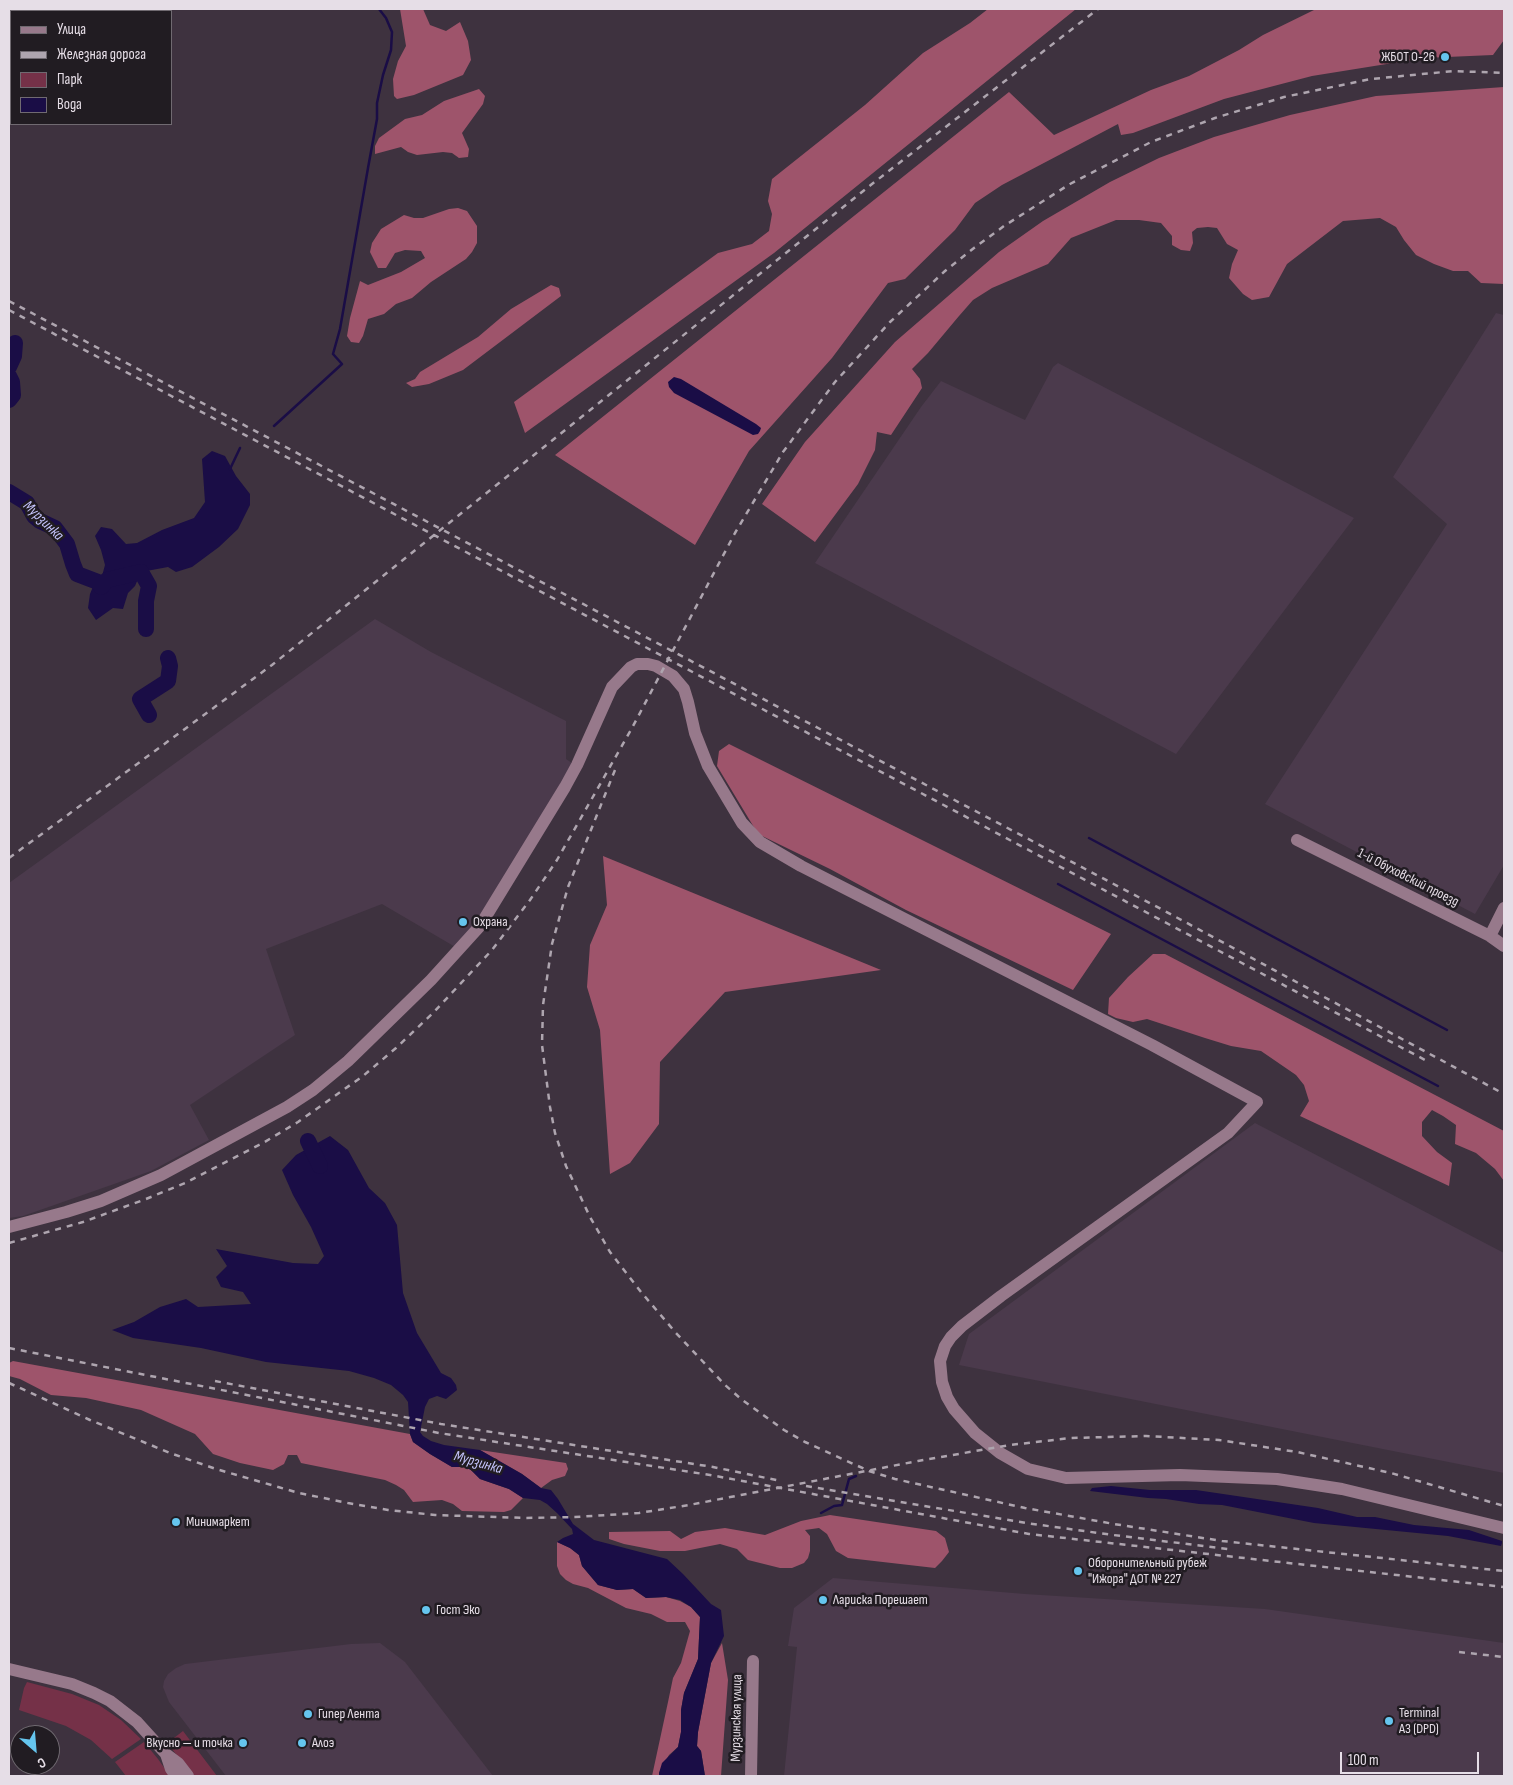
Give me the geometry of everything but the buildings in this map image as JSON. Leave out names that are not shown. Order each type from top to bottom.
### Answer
[{"type":"street","points":[[9,1226],[101,1201],[161,1175],[287,1107],[313,1090],[348,1061],[431,980],[480,926],[565,787],[577,765],[612,687],[631,667],[636,664],[648,664],[656,666],[672,676],[684,689],[695,733],[708,766],[738,818],[748,832],[760,842],[801,866],[1152,1045],[1257,1102],[1228,1133],[1001,1296],[962,1326],[951,1337],[945,1346],[940,1361],[942,1382],[947,1397],[954,1409],[975,1433],[1000,1454],[1028,1468],[1066,1478],[1180,1475],[1277,1480],[1342,1489],[1504,1528]]},
{"type":"street","name":"1-й Обуховский проезд","points":[[1297,840],[1490,936],[1504,946]]},
{"type":"street","points":[[1490,936],[1504,908]]},
{"type":"street","name":"Мурзинская улица","points":[[751,1776],[752,1661]]},
{"type":"street","points":[[9,1669],[72,1684],[110,1701],[137,1722],[166,1754],[178,1763],[188,1776]]},
{"type":"street","points":[[166,1754],[171,1769],[176,1776]]},
{"type":"shaded area","points":[[400,9],[423,9],[430,25],[446,31],[460,22],[468,41],[471,60],[463,75],[414,95],[397,99],[394,96],[393,79],[398,61],[406,46]]},
{"type":"shaded area","points":[[988,9],[1076,9],[774,253],[525,433],[514,402],[718,253],[752,244],[769,231],[772,214],[768,201],[772,179],[865,105],[923,53],[970,23]]},
{"type":"shaded area","points":[[1316,9],[1504,9],[1504,40],[1493,55],[1424,58],[1312,76],[1224,99],[1133,133],[1121,135],[1118,124],[1002,185],[975,203],[955,230],[905,279],[888,283],[832,358],[749,451],[695,545],[555,455],[1009,92],[1054,135],[1151,90],[1189,76],[1263,35]]},
{"type":"shaded area","points":[[1504,87],[1504,284],[1481,283],[1468,271],[1453,271],[1416,255],[1396,227],[1380,218],[1343,221],[1287,264],[1269,297],[1252,300],[1243,294],[1229,278],[1238,250],[1227,244],[1217,228],[1197,228],[1192,232],[1193,243],[1190,251],[1181,250],[1172,245],[1172,236],[1161,223],[1139,220],[1116,220],[1071,238],[1048,264],[992,288],[973,300],[912,369],[920,379],[922,388],[891,435],[877,432],[875,450],[858,484],[815,542],[762,504],[805,442],[895,342],[999,252],[1043,221],[1110,182],[1159,158],[1214,137],[1290,115],[1376,96]]},
{"type":"shaded area","points":[[479,89],[485,96],[483,104],[462,133],[469,149],[468,157],[459,158],[452,153],[443,152],[417,155],[401,147],[375,154],[375,146],[379,138],[405,119],[422,115],[444,101]]},
{"type":"shaded area","points":[[458,208],[467,211],[477,226],[477,243],[472,252],[466,259],[431,282],[412,298],[396,304],[384,314],[368,319],[359,343],[351,342],[347,336],[360,281],[368,285],[401,272],[425,258],[421,251],[405,250],[395,253],[386,268],[378,268],[370,252],[372,243],[381,229],[404,215],[423,218],[449,209]]},
{"type":"shaded area","points":[[551,285],[559,288],[561,296],[463,370],[429,384],[412,387],[406,383],[415,379],[420,372],[478,337],[511,309]]},
{"type":"shaded area","points":[[1496,313],[1504,315],[1504,865],[1475,914],[1265,804],[1447,524],[1393,477]]},
{"type":"shaded area","points":[[1058,363],[1354,518],[1176,754],[815,563],[921,407],[941,381],[1025,420],[1053,367]]},
{"type":"shaded area","points":[[375,619],[431,652],[566,721],[566,759],[575,765],[478,923],[457,948],[382,904],[266,949],[295,1035],[190,1105],[209,1140],[151,1171],[23,1216],[9,1218],[9,883]]},
{"type":"shaded area","points":[[729,744],[1111,934],[1073,990],[906,910],[830,869],[758,834],[717,766],[719,751]]},
{"type":"shaded area","points":[[603,856],[881,970],[725,992],[660,1062],[659,1124],[630,1163],[610,1174],[600,1030],[587,987],[590,945],[607,905]]},
{"type":"shaded area","points":[[1153,954],[1165,954],[1504,1131],[1504,1181],[1495,1169],[1476,1153],[1455,1144],[1456,1125],[1432,1110],[1422,1122],[1422,1136],[1437,1152],[1452,1163],[1449,1186],[1300,1116],[1309,1101],[1304,1085],[1296,1075],[1261,1051],[1231,1046],[1147,1019],[1133,1022],[1108,1014],[1109,998]]},
{"type":"shaded area","points":[[1255,1123],[1504,1253],[1504,1473],[959,1365],[969,1334]]},
{"type":"shaded area","points":[[13,1361],[410,1434],[413,1442],[452,1467],[465,1467],[480,1479],[509,1489],[523,1498],[511,1510],[504,1512],[462,1511],[453,1504],[442,1500],[413,1502],[404,1490],[385,1480],[301,1463],[297,1455],[288,1455],[284,1464],[273,1470],[240,1463],[213,1454],[195,1434],[141,1410],[86,1398],[51,1395],[20,1379],[9,1376],[9,1363]]},
{"type":"shaded area","points":[[480,1450],[566,1463],[568,1469],[565,1476],[552,1480],[541,1488],[522,1474]]},
{"type":"shaded area","points":[[830,1515],[936,1531],[945,1538],[949,1552],[935,1568],[848,1558],[836,1551],[827,1534],[819,1528],[805,1530],[810,1536],[810,1551],[804,1563],[792,1568],[780,1568],[748,1560],[737,1549],[720,1544],[685,1551],[660,1551],[609,1539],[609,1532],[670,1531],[681,1539],[695,1532],[725,1528],[765,1535],[801,1521]]},
{"type":"shaded area","points":[[557,1542],[579,1555],[582,1566],[598,1585],[617,1590],[633,1589],[646,1598],[666,1597],[680,1601],[691,1607],[700,1617],[698,1659],[684,1693],[678,1747],[669,1755],[659,1776],[652,1776],[673,1678],[681,1663],[690,1631],[685,1622],[667,1622],[651,1614],[626,1608],[588,1588],[566,1580],[560,1574],[557,1566]]},
{"type":"shaded area","points":[[833,1578],[1025,1594],[1265,1609],[1504,1643],[1504,1776],[784,1776],[797,1647],[788,1646],[794,1608]]},
{"type":"shaded area","points":[[380,1643],[405,1662],[493,1776],[226,1776],[169,1702],[163,1687],[168,1674],[185,1664],[351,1644]]},
{"type":"shaded area","points":[[722,1643],[728,1680],[721,1776],[705,1776],[701,1751],[697,1746],[698,1732],[711,1663]]},
{"type":"green space","points":[[27,1682],[72,1694],[99,1705],[121,1720],[141,1739],[112,1759],[91,1740],[66,1726],[19,1710]]},
{"type":"green space","points":[[183,1731],[217,1776],[193,1776],[168,1744]]},
{"type":"green space","points":[[144,1742],[170,1776],[126,1776],[115,1762]]},
{"type":"water","points":[[674,377],[681,379],[756,424],[761,428],[760,431],[758,434],[753,435],[674,393],[669,387],[668,382]]},
{"type":"water","points":[[212,451],[225,456],[236,476],[250,494],[250,505],[238,529],[219,547],[192,567],[176,572],[168,567],[141,572],[135,586],[128,593],[123,609],[113,608],[96,620],[88,608],[90,594],[94,584],[102,576],[105,565],[95,536],[101,527],[112,529],[126,544],[137,543],[162,530],[194,518],[205,502],[202,459]]},
{"type":"water","points":[[330,1136],[348,1150],[369,1188],[385,1203],[397,1225],[403,1293],[417,1333],[441,1373],[451,1378],[456,1385],[457,1390],[446,1399],[437,1396],[429,1399],[425,1407],[420,1432],[423,1436],[444,1445],[480,1450],[522,1474],[541,1488],[551,1490],[573,1524],[594,1540],[667,1559],[711,1604],[721,1610],[724,1636],[711,1663],[698,1732],[697,1746],[701,1751],[705,1776],[659,1776],[662,1763],[678,1747],[684,1693],[698,1659],[700,1617],[691,1607],[680,1600],[666,1597],[646,1598],[633,1589],[617,1590],[598,1585],[582,1566],[579,1555],[557,1542],[573,1534],[572,1529],[547,1504],[540,1500],[523,1498],[509,1489],[480,1479],[465,1467],[452,1467],[413,1442],[410,1434],[408,1402],[391,1385],[349,1371],[266,1362],[201,1348],[133,1338],[112,1330],[134,1322],[160,1307],[186,1299],[198,1307],[251,1304],[243,1292],[221,1287],[216,1277],[227,1266],[216,1249],[293,1263],[318,1264],[324,1256],[282,1170],[296,1155]]},
{"type":"water","points":[[1111,1486],[1150,1490],[1196,1490],[1318,1508],[1357,1517],[1375,1517],[1414,1525],[1469,1530],[1502,1541],[1502,1543],[1501,1546],[1448,1536],[1314,1523],[1222,1505],[1090,1491],[1092,1488]]},
{"type":"waterway","points":[[274,426],[342,364],[333,354],[340,329],[377,119],[377,103],[391,50],[392,32],[386,18],[379,9]]},
{"type":"waterway","name":"Мурзинка","points":[[9,367],[14,356],[15,343]]},
{"type":"waterway","name":"Мурзинка","points":[[9,376],[12,382],[13,395],[9,400]]},
{"type":"waterway","points":[[230,469],[240,448]]},
{"type":"waterway","name":"Мурзинка","points":[[9,492],[27,503],[34,516],[40,521],[55,528],[67,544],[77,574],[98,582],[101,587],[107,580],[141,572],[149,586],[146,601],[146,629]]},
{"type":"waterway","name":"Мурзинка","points":[[149,715],[140,699],[168,681],[170,666],[168,658]]},
{"type":"waterway","points":[[1089,838],[1447,1030]]},
{"type":"waterway","points":[[1058,884],[1438,1086]]},
{"type":"waterway","name":"Мурзинка","points":[[308,1141],[320,1166]]},
{"type":"waterway","points":[[821,1513],[834,1506],[842,1505],[849,1479],[856,1476]]},
{"type":"railway","points":[[9,858],[272,665],[872,184],[1098,9]]},
{"type":"railway","points":[[9,1243],[83,1222],[146,1199],[185,1183],[263,1143],[298,1122],[363,1076],[433,1013],[492,950],[530,900],[557,860],[632,728],[735,533],[783,452],[835,382],[890,322],[945,271],[974,248],[1004,226],[1070,184],[1151,142],[1215,118],[1284,97],[1371,79],[1454,71],[1504,73]]},
{"type":"railway","points":[[9,301],[1161,909],[1504,1094]]},
{"type":"railway","points":[[9,310],[1427,1061]]},
{"type":"railway","points":[[615,770],[568,887],[552,944],[543,1005],[542,1045],[550,1107],[555,1133],[566,1166],[590,1217],[610,1252],[676,1333],[725,1385],[784,1430],[805,1442],[869,1471],[895,1479],[1025,1508],[1222,1541],[1504,1571]]},
{"type":"railway","points":[[9,1348],[439,1433],[710,1475],[1029,1534],[1504,1587]]},
{"type":"railway","points":[[215,1381],[441,1424],[713,1467],[781,1481]]},
{"type":"railway","points":[[9,1383],[90,1420],[170,1453],[216,1469],[299,1493],[388,1510],[435,1515],[526,1518],[639,1513],[1010,1445],[1071,1438],[1146,1436],[1219,1440],[1297,1452],[1391,1473],[1504,1506]]},
{"type":"railway","points":[[806,1486],[1026,1523],[1228,1549]]},
{"type":"railway","points":[[1459,1652],[1504,1657]]},
{"type":"place","name":"ЖБОТ О-26","points":[[1445,57]]},
{"type":"place","name":"Охрана","points":[[463,922]]},
{"type":"place","name":"Минимаркет","points":[[176,1522]]},
{"type":"place","name":"Оборонительный рубеж \"Ижора\" ДОТ № 227","points":[[1078,1571]]},
{"type":"place","name":"Лариска Порешает","points":[[823,1600]]},
{"type":"place","name":"Гост Эко","points":[[426,1610]]},
{"type":"place","name":"Гипер Лента","points":[[308,1714]]},
{"type":"place","name":"Terminal A3 (DPD)","points":[[1389,1721]]},
{"type":"place","name":"Вкусно — и точка","points":[[243,1743]]},
{"type":"place","name":"Алоэ","points":[[302,1743]]}]
